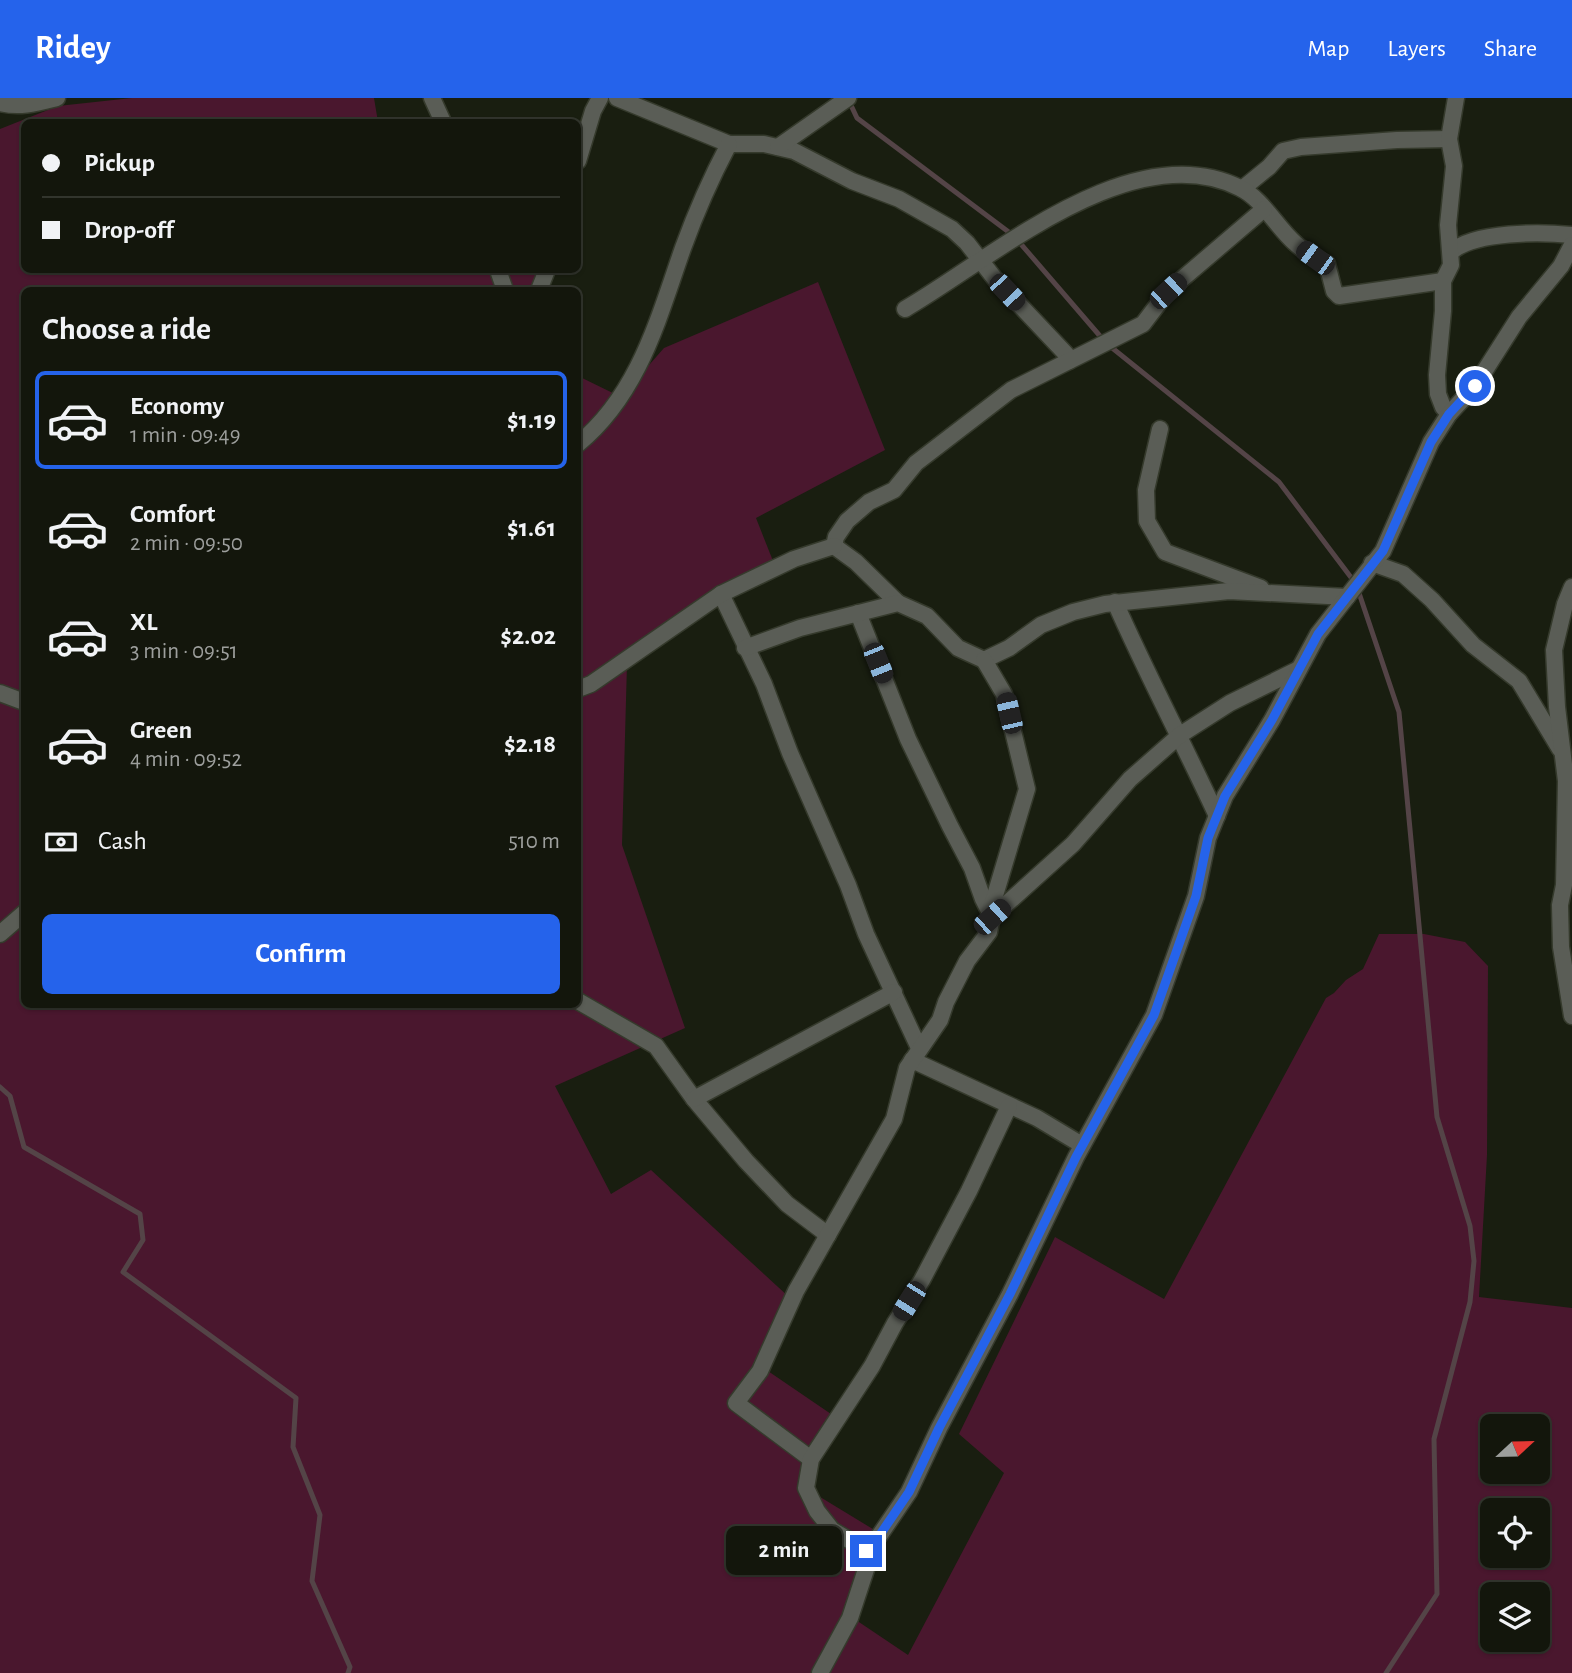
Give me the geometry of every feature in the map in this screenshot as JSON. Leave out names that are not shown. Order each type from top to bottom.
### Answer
[{"type":"street","points":[[0,103],[12,106],[30,105],[57,98]]},
{"type":"street","points":[[432,98],[442,119]]},
{"type":"street","points":[[581,151],[593,111],[600,98]]},
{"type":"street","points":[[617,98],[729,144],[764,144],[794,151],[840,176],[899,199],[952,229],[1069,361]]},
{"type":"street","points":[[778,147],[848,98]]},
{"type":"street","points":[[1449,414],[1438,394],[1437,375],[1443,281],[1451,265],[1448,225],[1454,166],[1449,139],[1456,98]]},
{"type":"street","points":[[1242,189],[1283,152],[1301,147],[1449,139]]},
{"type":"street","points":[[581,442],[595,430],[611,410],[629,385],[646,353],[689,234],[729,144]]},
{"type":"street","points":[[905,309],[1039,222],[1132,181],[1163,175],[1199,176],[1242,189],[1295,243],[1327,264],[1334,291],[1339,296],[1443,281]]},
{"type":"street","points":[[834,546],[836,537],[847,521],[869,502],[894,490],[916,463],[942,441],[1011,390],[1143,324],[1168,291],[1264,209]]},
{"type":"street","points":[[1451,252],[1470,242],[1502,235],[1572,235]]},
{"type":"street","points":[[820,1673],[850,1618],[875,1542],[909,1492],[1082,1145],[1154,1015],[1196,896],[1208,838],[1225,796],[1272,720],[1318,634],[1383,551],[1431,442],[1449,414],[1475,386],[1519,317],[1561,266],[1572,245]]},
{"type":"street","points":[[1160,429],[1146,490],[1147,521],[1166,552],[1274,593]]},
{"type":"street","points":[[581,688],[591,684],[721,594],[794,559],[834,546]]},
{"type":"street","points":[[811,1459],[736,1403],[760,1371],[796,1291],[894,1119],[907,1068],[940,1020],[967,961],[989,932],[991,915],[1027,789],[1004,694],[985,660],[958,648],[927,616],[898,603],[856,562],[834,546]]},
{"type":"street","points":[[1372,563],[1403,574],[1432,600],[1473,645],[1519,681],[1568,756]]},
{"type":"street","points":[[1572,587],[1554,650],[1557,707],[1568,756],[1568,884],[1560,905],[1561,947],[1572,1016]]},
{"type":"street","points":[[985,660],[1009,648],[1041,625],[1073,612],[1115,602],[1229,591],[1347,597]]},
{"type":"street","points":[[721,594],[764,684],[866,934],[894,992],[915,1054],[1009,1106],[1037,1118],[1082,1145]]},
{"type":"street","points":[[1115,602],[1217,816]]},
{"type":"street","points":[[745,648],[800,628],[898,603]]},
{"type":"street","points":[[858,613],[908,739],[972,868],[991,915]]},
{"type":"street","points":[[991,915],[1073,844],[1130,779],[1180,735],[1230,703],[1299,669]]},
{"type":"street","points":[[0,692],[21,701]]},
{"type":"street","points":[[0,934],[21,916]]},
{"type":"street","points":[[694,1099],[894,992]]},
{"type":"street","points":[[581,1003],[656,1046],[694,1099],[746,1161],[787,1204],[828,1235]]},
{"type":"street","points":[[872,1553],[832,1531],[817,1511],[806,1488],[811,1459],[872,1366],[922,1280],[969,1191],[1009,1106]]},
{"type":"shaded area","points":[[132,98],[374,98],[378,119],[25,119],[58,106]]},
{"type":"shaded area","points":[[21,121],[21,273],[553,273],[549,287],[21,287],[21,1008],[581,1008],[581,377],[621,397],[664,348],[818,282],[885,450],[756,518],[775,566],[627,664],[622,845],[685,1028],[555,1086],[611,1194],[651,1170],[790,1298],[765,1369],[831,1414],[807,1489],[881,1534],[850,1616],[908,1655],[1004,1473],[959,1434],[1055,1237],[1164,1299],[1326,998],[1363,969],[1379,934],[1424,934],[1465,942],[1488,966],[1487,1155],[1479,1297],[1572,1308],[1572,1673],[0,1673],[0,129]]},
{"type":"waterway","points":[[849,101],[857,118],[1014,236],[1106,343],[1279,482],[1356,584],[1399,712],[1437,1117],[1470,1226],[1474,1261],[1470,1302],[1434,1439],[1437,1594],[1386,1673]]},
{"type":"waterway","points":[[0,1087],[10,1096],[24,1147],[140,1214],[143,1240],[123,1272],[296,1398],[293,1447],[320,1515],[312,1581],[350,1667],[348,1673]]},
{"type":"route","points":[[866,1551],[872,1553],[875,1542],[909,1492],[1076,1157],[1154,1015],[1196,896],[1208,838],[1225,796],[1272,720],[1318,634],[1383,551],[1431,442],[1449,414],[1475,386]]}]
